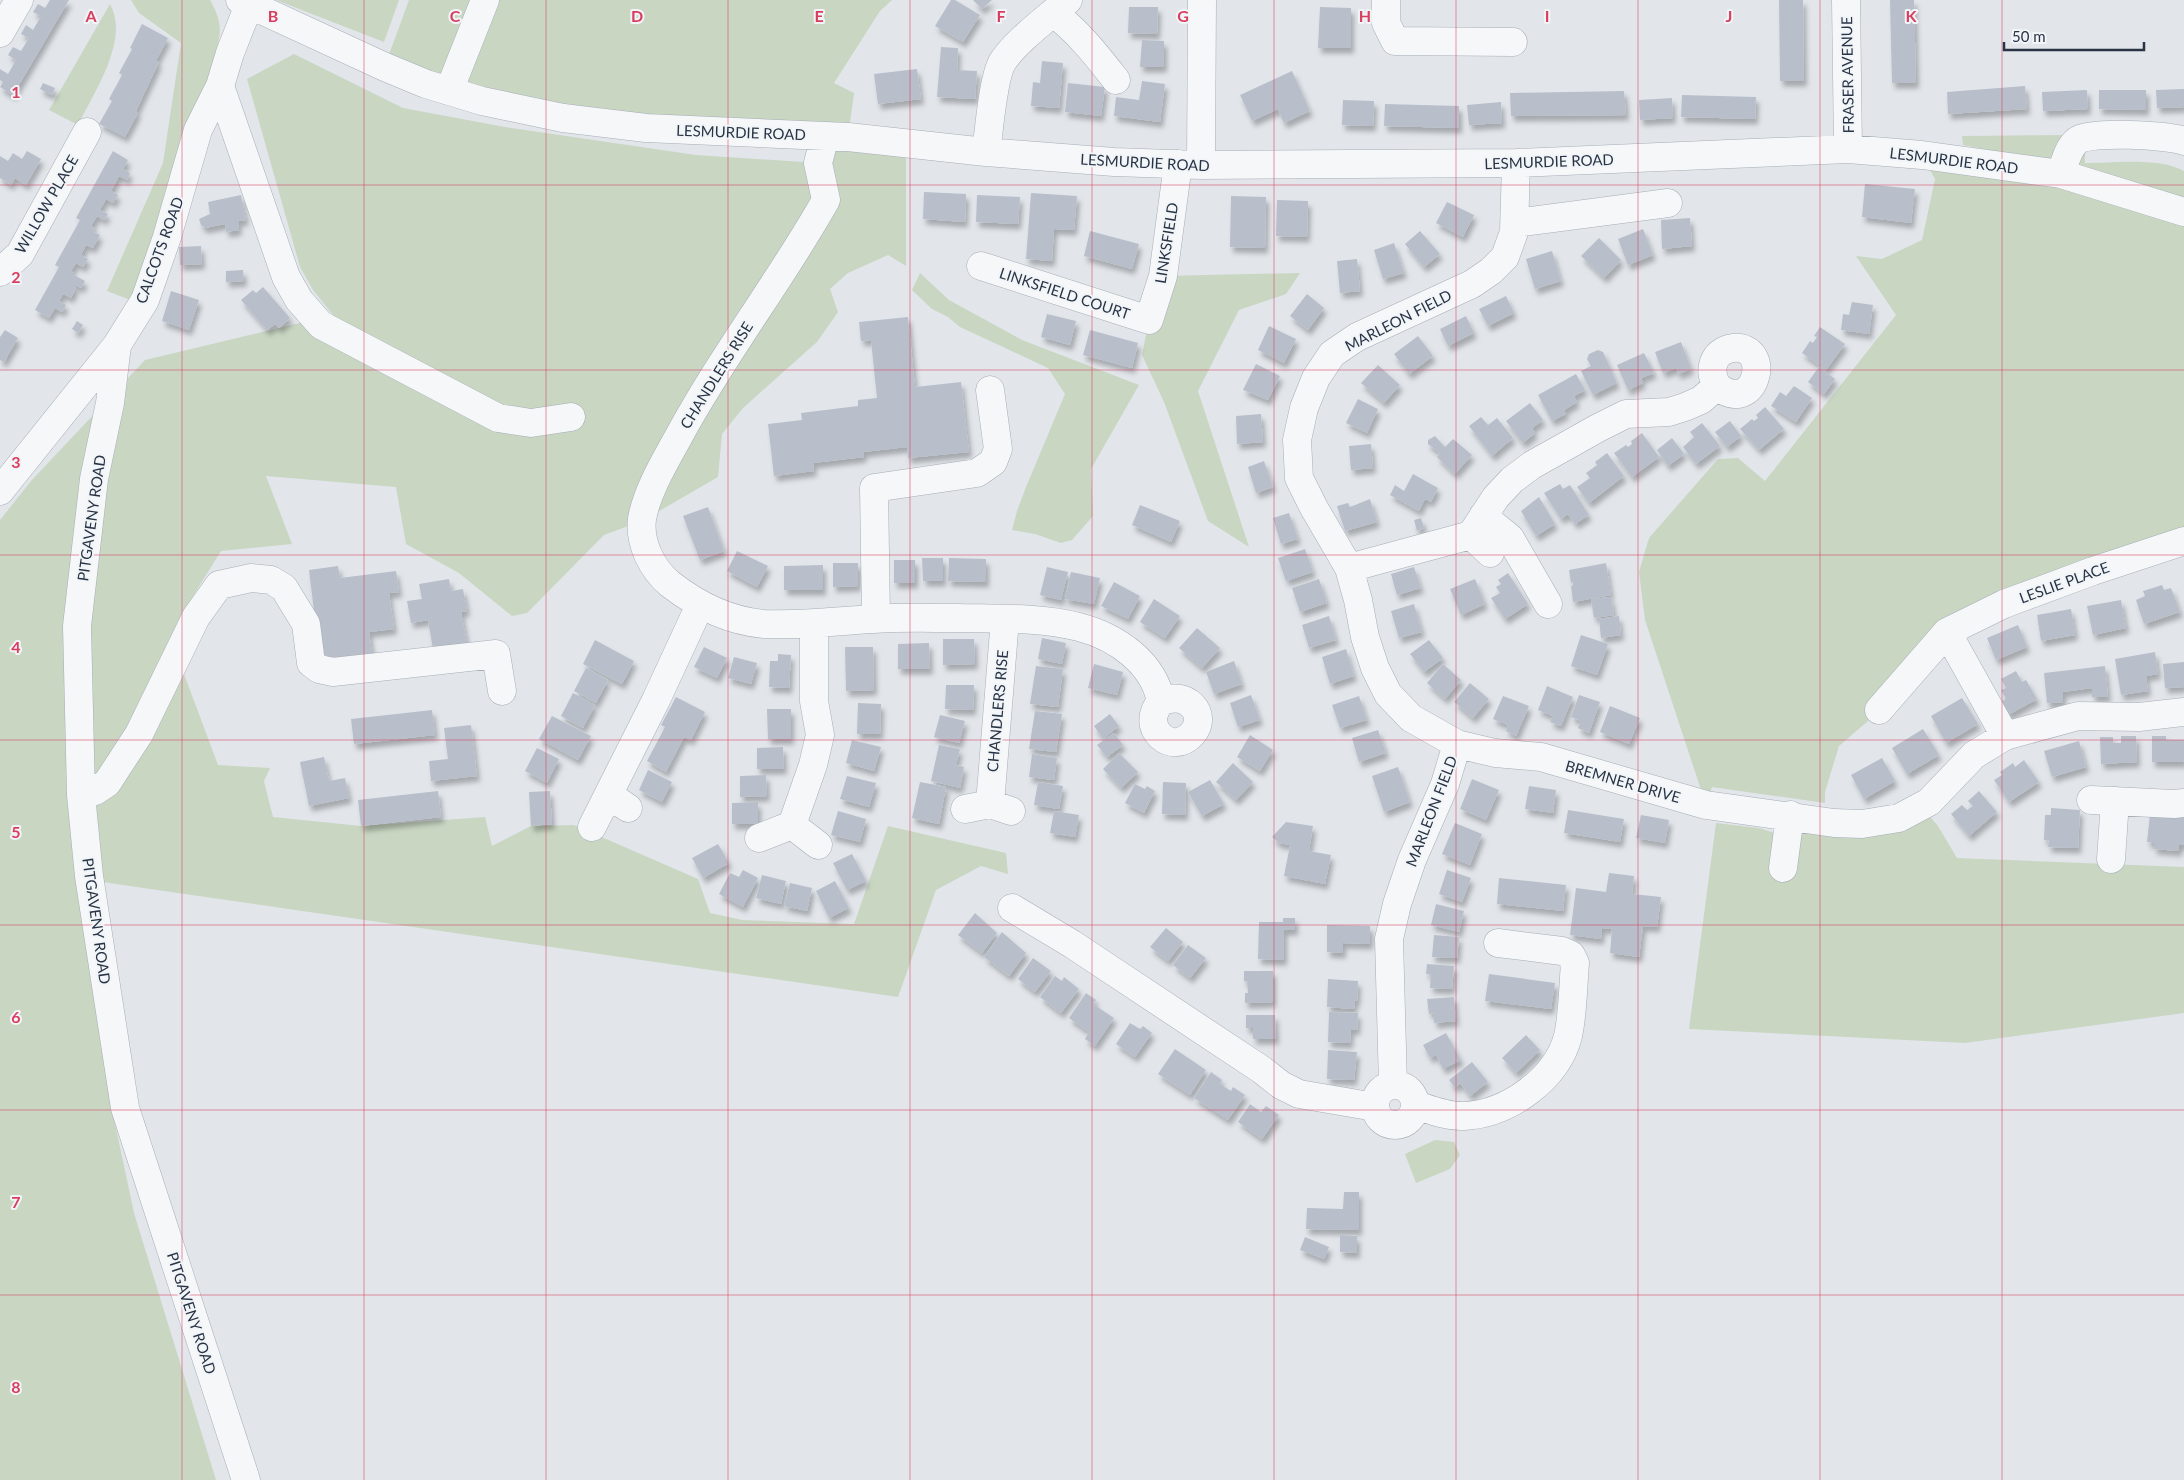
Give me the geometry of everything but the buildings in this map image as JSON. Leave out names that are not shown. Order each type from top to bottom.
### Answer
[{"type":"street","points":[[0,33],[18,0]]},
{"type":"street","points":[[449,91],[485,0]]},
{"type":"street","name":"LINKSFIELD","points":[[1149,320],[1163,276],[1190,165],[1202,0]]},
{"type":"street","points":[[1386,0],[1386,23],[1395,41],[1513,42]]},
{"type":"street","name":"FRASER AVENUE","points":[[1846,0],[1848,149]]},
{"type":"street","name":"LESMURDIE ROAD","points":[[244,3],[385,67],[449,91],[482,101],[563,118],[646,128],[825,136],[986,152],[1190,165],[1516,163],[1848,149],[1922,155],[2061,174],[2184,212]]},
{"type":"street","name":"CALCOTS ROAD","points":[[0,491],[117,345],[145,300],[198,130],[220,86],[244,3]]},
{"type":"street","points":[[986,152],[995,87],[1002,62],[1061,7],[1072,28],[1116,80]]},
{"type":"street","points":[[220,86],[286,277],[299,300],[320,325],[498,418],[530,423],[571,417]]},
{"type":"street","name":"WILLOW PLACE","points":[[0,272],[20,254],[87,132]]},
{"type":"street","points":[[2061,174],[2068,154],[2078,140],[2089,135],[2162,136],[2184,141]]},
{"type":"street","name":"CHANDLERS RISE","points":[[825,136],[818,163],[826,200],[805,239],[706,387],[669,453],[646,506],[642,521],[643,544],[654,566],[664,580],[700,605],[741,620],[763,624],[814,624],[876,618],[1005,619],[1081,627],[1121,646],[1136,657],[1150,672],[1159,691],[1161,702]]},
{"type":"street","name":"MARLEON FIELD","points":[[1393,1085],[1389,939],[1397,904],[1412,860],[1444,784],[1457,744],[1411,718],[1388,694],[1375,668],[1365,637],[1358,600],[1349,568],[1299,478],[1297,440],[1304,408],[1316,378],[1332,354],[1357,337],[1472,284],[1505,257],[1514,232],[1516,163]]},
{"type":"street","points":[[1515,223],[1668,202]]},
{"type":"street","name":"LINKSFIELD COURT","points":[[982,266],[1149,320]]},
{"type":"street","name":"PITGAVENY ROAD","points":[[117,345],[110,403],[94,479],[77,626],[82,794],[89,876],[125,1108],[246,1480]]},
{"type":"street","points":[[1481,534],[1496,497],[1532,465],[1626,414],[1669,412],[1700,400],[1717,386]]},
{"type":"street","points":[[876,618],[874,488],[977,473],[993,462],[998,449],[990,390]]},
{"type":"street","points":[[1349,568],[1481,534],[1510,538],[1548,604]]},
{"type":"street","name":"LESLIE PLACE","points":[[1879,710],[1947,632],[2004,604],[2093,571],[2184,541]]},
{"type":"street","points":[[82,794],[94,791],[107,783],[123,759],[139,734],[196,617],[219,585],[251,578],[271,580],[284,588],[306,624],[310,662],[319,669],[333,672],[496,654],[502,691]]},
{"type":"street","points":[[592,827],[619,802],[656,700],[700,605]]},
{"type":"street","name":"CHANDLERS RISE","points":[[989,808],[1005,619]]},
{"type":"street","points":[[792,825],[820,735],[814,701],[814,624]]},
{"type":"street","points":[[1947,632],[2005,736]]},
{"type":"street","name":"BREMNER DRIVE","points":[[1457,744],[1496,752],[1541,757],[1706,805],[1790,815],[1834,823],[1862,824],[1899,818],[1928,802],[1974,755],[2005,736],[2078,716],[2139,717],[2184,712]]},
{"type":"street","points":[[2111,859],[2103,800],[2184,803]]},
{"type":"street","points":[[1783,868],[1790,815]]},
{"type":"street","points":[[759,838],[792,825]]},
{"type":"street","points":[[792,825],[818,845]]},
{"type":"street","points":[[1012,908],[1072,944],[1281,1084],[1299,1094],[1374,1107]]},
{"type":"street","points":[[1416,1105],[1438,1112],[1464,1116],[1500,1108],[1520,1099],[1536,1086],[1559,1055],[1568,1036],[1576,963],[1571,955],[1562,951],[1498,944]]},
{"type":"street","points":[[1393,1085],[1406,1088],[1415,1098],[1416,1105],[1411,1118],[1400,1125],[1386,1124],[1376,1114],[1374,1107],[1377,1095],[1381,1090],[1393,1085]]},
{"type":"green space","points":[[131,0],[210,0],[218,17],[220,31],[213,64],[133,301],[107,291],[163,163],[181,43],[139,13]]},
{"type":"green space","points":[[276,0],[399,0],[384,42]]},
{"type":"green space","points":[[409,0],[892,0],[880,11],[834,83],[854,93],[848,137],[906,144],[906,266],[888,255],[848,273],[830,289],[838,312],[817,342],[743,408],[722,434],[718,477],[642,521],[604,535],[527,613],[512,616],[459,573],[406,544],[396,487],[266,476],[292,544],[221,551],[183,612],[181,666],[218,765],[270,768],[264,781],[273,817],[361,826],[485,817],[492,846],[531,826],[574,825],[698,879],[710,913],[742,920],[854,924],[888,826],[1006,853],[1008,874],[981,866],[936,890],[898,997],[95,881],[77,849],[114,1119],[134,1213],[216,1480],[0,1480],[0,520],[31,481],[145,360],[333,315],[313,290],[300,267],[247,79],[294,54],[403,108],[505,127],[696,155],[818,163],[825,137],[646,128],[383,71]]},
{"type":"green space","points":[[110,4],[115,18],[116,33],[113,49],[108,66],[78,125],[49,110]]},
{"type":"green space","points":[[2072,135],[2049,162],[1963,145],[1962,136]]},
{"type":"green space","points":[[2085,150],[2085,163],[2150,162],[2184,171],[2184,206],[2080,169],[2077,164]]},
{"type":"green space","points":[[1922,155],[2184,212],[2184,541],[2004,604],[1839,746],[1825,792],[1825,803],[1712,787],[1706,805],[1645,620],[1639,572],[1649,538],[1718,459],[1738,458],[1765,481],[1896,315],[1856,256],[1882,259],[1922,240],[1935,179]]},
{"type":"green space","points":[[920,273],[949,300],[1022,340],[1139,385],[1091,469],[1093,516],[1072,540],[1061,543],[1035,534],[1012,530],[1026,487],[1065,394],[1048,368],[960,327],[948,317],[932,309],[912,290]]},
{"type":"green space","points":[[1300,273],[1286,294],[1239,310],[1198,391],[1249,547],[1208,521],[1164,402],[1142,355],[1149,320],[1163,276]]},
{"type":"green space","points":[[1927,813],[1938,826],[1957,858],[2184,867],[2184,1013],[1965,1043],[1689,1029],[1716,823],[1759,828],[1796,840],[1809,829]]},
{"type":"green space","points":[[1435,1140],[1454,1142],[1460,1155],[1450,1169],[1416,1183],[1405,1154]]}]
